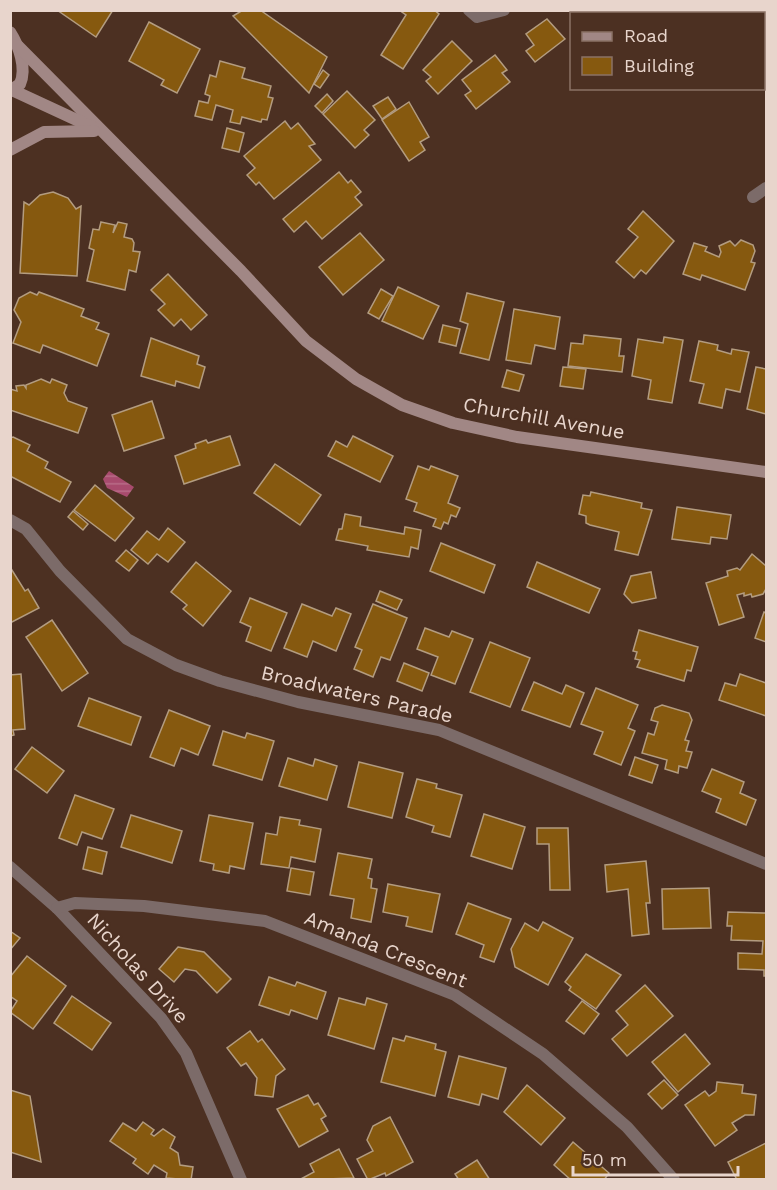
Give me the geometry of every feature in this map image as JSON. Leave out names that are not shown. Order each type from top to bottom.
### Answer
[{"type":"street","points":[[469,10],[477,16],[504,10]]},
{"type":"street","points":[[10,32],[18,46],[22,79],[11,90]]},
{"type":"street","name":"Churchill Avenue","points":[[18,46],[241,271],[306,340],[356,379],[402,405],[453,423],[517,437],[766,472]]},
{"type":"street","name":"Churchill Avenue","points":[[11,90],[101,131]]},
{"type":"street","points":[[10,150],[44,132],[101,131]]},
{"type":"street","points":[[753,197],[766,188]]},
{"type":"street","name":"Broadwaters Parade","points":[[10,520],[26,529],[60,571],[128,639],[176,665],[220,681],[298,702],[439,730],[766,864]]},
{"type":"street","name":"Nicholas Drive","points":[[10,867],[57,908],[161,1018],[186,1053],[241,1179]]},
{"type":"street","name":"Amanda Crescent","points":[[57,908],[75,903],[144,906],[199,911],[265,921],[455,995],[543,1054],[627,1127],[675,1179]]},
{"type":"shaded area","points":[[109,471],[134,487],[127,497],[107,488],[103,479]]},
{"type":"building","points":[[57,10],[113,10],[96,37]]},
{"type":"building","points":[[243,10],[260,10],[327,57],[309,93],[233,16]]},
{"type":"building","points":[[399,10],[434,10],[439,14],[403,69],[381,55],[406,15]]},
{"type":"building","points":[[547,19],[565,39],[535,62],[526,51],[534,45],[526,34]]},
{"type":"building","points":[[149,22],[200,49],[177,93],[161,85],[164,80],[129,61]]},
{"type":"building","points":[[452,41],[472,61],[438,94],[426,81],[431,77],[423,70]]},
{"type":"building","points":[[495,55],[507,70],[502,73],[510,82],[476,109],[465,95],[471,91],[462,80]]},
{"type":"building","points":[[220,61],[245,68],[242,78],[271,86],[268,97],[273,98],[267,120],[262,119],[261,122],[242,117],[240,124],[230,122],[233,110],[216,105],[212,120],[195,116],[199,101],[208,103],[210,96],[205,94],[210,75],[216,77]]},
{"type":"building","points":[[323,70],[329,75],[320,88],[314,84]]},
{"type":"building","points":[[347,91],[375,120],[364,130],[369,135],[355,148],[323,114]]},
{"type":"building","points":[[327,94],[333,101],[322,113],[315,106]]},
{"type":"building","points":[[388,97],[396,109],[382,119],[373,106]]},
{"type":"building","points":[[409,102],[429,137],[420,142],[425,150],[409,161],[382,120]]},
{"type":"building","points":[[285,121],[291,129],[298,123],[315,144],[309,146],[321,160],[274,199],[259,182],[256,185],[247,175],[255,168],[244,156]]},
{"type":"building","points":[[227,128],[244,133],[239,152],[222,148]]},
{"type":"building","points":[[339,172],[348,183],[351,180],[361,192],[355,197],[362,205],[322,239],[306,221],[294,232],[283,219]]},
{"type":"building","points":[[53,192],[68,198],[76,209],[81,206],[77,276],[20,273],[24,202],[29,205],[40,195]]},
{"type":"building","points":[[643,211],[674,241],[646,274],[641,270],[634,278],[616,262],[638,237],[628,229]]},
{"type":"building","points":[[101,222],[115,225],[113,233],[118,222],[127,224],[124,237],[132,239],[133,251],[140,252],[136,272],[129,270],[125,290],[87,281],[94,250],[89,248],[93,229],[99,230]]},
{"type":"building","points":[[360,233],[384,260],[343,295],[319,267]]},
{"type":"building","points":[[741,240],[753,245],[755,251],[751,262],[755,263],[745,290],[702,275],[700,280],[683,274],[694,243],[707,247],[705,251],[719,257],[721,252],[719,246],[730,241],[735,246]]},
{"type":"building","points":[[168,274],[207,315],[191,330],[181,319],[174,326],[158,310],[165,304],[151,290]]},
{"type":"building","points":[[398,287],[439,306],[423,339],[382,321]]},
{"type":"building","points":[[381,289],[393,296],[379,319],[368,313]]},
{"type":"building","points":[[30,292],[37,295],[39,292],[84,309],[81,316],[99,323],[96,329],[109,334],[97,366],[43,345],[40,353],[13,343],[21,322],[14,310],[19,298]]},
{"type":"building","points":[[467,293],[504,302],[489,360],[460,353],[468,324],[460,321]]},
{"type":"building","points":[[514,309],[560,317],[555,349],[535,345],[531,364],[506,360]]},
{"type":"building","points":[[443,325],[460,329],[456,346],[439,342]]},
{"type":"building","points":[[584,335],[621,339],[619,356],[624,356],[622,372],[568,366],[571,343],[583,344]]},
{"type":"building","points":[[664,337],[683,340],[672,403],[648,399],[651,380],[632,376],[638,339],[663,343]]},
{"type":"building","points":[[151,338],[199,356],[197,364],[205,367],[199,388],[176,381],[175,386],[141,376]]},
{"type":"building","points":[[699,341],[718,345],[717,350],[731,354],[732,349],[749,352],[740,392],[726,389],[722,408],[699,403],[704,384],[690,381]]},
{"type":"building","points":[[563,367],[586,369],[583,389],[560,386]]},
{"type":"building","points":[[756,367],[766,369],[766,414],[747,409]]},
{"type":"building","points":[[507,370],[524,375],[519,391],[502,387]]},
{"type":"building","points":[[41,379],[50,383],[52,379],[67,385],[64,393],[68,401],[87,408],[78,433],[10,410],[10,389],[17,391],[16,386],[24,385],[26,388],[26,385]]},
{"type":"building","points":[[152,401],[164,438],[124,451],[112,415]]},
{"type":"building","points":[[230,436],[240,465],[184,484],[175,456],[196,448],[195,444],[206,440],[208,443]]},
{"type":"building","points":[[353,436],[393,456],[380,482],[328,456],[336,441],[347,447]]},
{"type":"building","points":[[13,437],[30,445],[27,451],[48,462],[45,468],[71,482],[60,502],[10,476],[10,438]]},
{"type":"building","points":[[275,464],[321,495],[300,525],[254,493]]},
{"type":"building","points":[[418,466],[429,470],[431,466],[458,476],[448,503],[460,508],[456,517],[451,515],[448,524],[444,522],[441,529],[433,526],[436,519],[414,511],[417,503],[406,499]]},
{"type":"building","points":[[95,485],[134,518],[115,541],[74,510]]},
{"type":"building","points":[[591,492],[642,503],[641,508],[652,510],[638,555],[615,550],[619,532],[590,525],[586,523],[586,516],[579,514],[583,495],[590,496]]},
{"type":"building","points":[[677,507],[731,515],[727,539],[711,537],[710,544],[672,539]]},
{"type":"building","points":[[73,511],[88,524],[83,530],[68,517]]},
{"type":"building","points":[[345,514],[361,517],[360,526],[404,534],[405,527],[421,530],[418,549],[411,547],[409,557],[367,550],[368,546],[336,540],[339,529],[342,529]]},
{"type":"building","points":[[168,528],[185,542],[168,562],[157,554],[148,564],[131,550],[147,531],[159,540]]},
{"type":"building","points":[[441,543],[495,565],[484,593],[430,571]]},
{"type":"building","points":[[126,550],[138,560],[129,571],[116,561]]},
{"type":"building","points":[[752,554],[766,566],[766,589],[763,594],[752,597],[751,594],[744,596],[744,593],[737,595],[744,617],[719,625],[706,583],[728,576],[727,571],[737,568],[740,570]]},
{"type":"building","points":[[196,562],[231,591],[203,626],[183,609],[187,605],[171,592]]},
{"type":"building","points":[[537,562],[600,589],[589,613],[527,587]]},
{"type":"building","points":[[10,567],[25,591],[28,589],[39,608],[10,623]]},
{"type":"building","points":[[651,572],[656,598],[632,603],[624,594],[631,576]]},
{"type":"building","points":[[380,591],[402,600],[397,610],[376,601]]},
{"type":"building","points":[[250,598],[287,613],[271,651],[246,641],[251,627],[240,622]]},
{"type":"building","points":[[302,604],[332,616],[336,608],[351,614],[336,651],[313,641],[307,657],[284,648]]},
{"type":"building","points":[[373,604],[407,618],[390,660],[381,657],[373,677],[354,669],[362,650],[355,647]]},
{"type":"building","points":[[764,612],[766,613],[766,642],[755,638]]},
{"type":"building","points":[[52,620],[88,673],[62,691],[26,637]]},
{"type":"building","points":[[425,628],[449,637],[452,631],[473,639],[455,684],[431,675],[438,657],[417,649]]},
{"type":"building","points":[[639,630],[698,647],[691,671],[687,670],[684,681],[637,667],[640,660],[635,659],[637,652],[633,651]]},
{"type":"building","points":[[490,642],[530,658],[510,707],[470,692]]},
{"type":"building","points":[[404,663],[429,673],[422,691],[397,681]]},
{"type":"building","points":[[21,674],[25,729],[13,730],[14,735],[10,736],[10,675]]},
{"type":"building","points":[[740,674],[766,683],[766,716],[719,700],[725,683],[736,686]]},
{"type":"building","points":[[534,682],[562,694],[566,685],[584,693],[570,727],[522,710]]},
{"type":"building","points":[[596,688],[638,705],[628,728],[635,731],[621,765],[594,754],[603,732],[581,724]]},
{"type":"building","points":[[89,698],[141,717],[131,745],[78,726]]},
{"type":"building","points":[[662,705],[689,713],[692,720],[685,740],[689,741],[686,751],[692,752],[687,768],[679,766],[678,773],[665,769],[667,760],[642,753],[648,733],[654,735],[658,722],[651,720],[655,708]]},
{"type":"building","points":[[169,710],[210,726],[198,755],[181,748],[174,766],[150,757]]},
{"type":"building","points":[[223,731],[245,738],[247,733],[274,741],[262,780],[213,765]]},
{"type":"building","points":[[32,747],[64,771],[47,793],[15,769]]},
{"type":"building","points":[[635,757],[658,765],[652,783],[629,775]]},
{"type":"building","points":[[288,758],[313,766],[315,759],[337,766],[327,800],[279,786]]},
{"type":"building","points":[[359,762],[403,773],[392,818],[348,807]]},
{"type":"building","points":[[712,769],[744,782],[740,793],[756,800],[746,825],[716,812],[721,799],[702,791]]},
{"type":"building","points":[[417,779],[437,784],[436,788],[462,795],[450,837],[432,832],[434,826],[406,817]]},
{"type":"building","points":[[75,795],[114,809],[102,839],[82,832],[77,845],[59,838]]},
{"type":"building","points":[[484,814],[525,827],[512,869],[471,856]]},
{"type":"building","points":[[131,815],[182,831],[172,863],[121,847]]},
{"type":"building","points":[[209,815],[253,823],[244,869],[230,866],[229,873],[213,870],[214,864],[200,861]]},
{"type":"building","points":[[280,817],[300,820],[299,825],[321,829],[315,862],[291,857],[289,868],[261,864],[266,833],[277,835]]},
{"type":"building","points":[[537,828],[568,828],[570,890],[550,890],[549,844],[537,844]]},
{"type":"building","points":[[88,847],[107,852],[102,874],[83,869]]},
{"type":"building","points":[[338,853],[372,859],[368,878],[372,879],[371,888],[377,889],[371,922],[351,918],[354,899],[330,895]]},
{"type":"building","points":[[646,861],[650,903],[646,903],[649,934],[632,936],[628,889],[607,892],[605,865]]},
{"type":"building","points":[[291,868],[314,872],[310,895],[287,891]]},
{"type":"building","points":[[388,884],[440,894],[432,932],[406,926],[408,917],[383,912]]},
{"type":"building","points":[[709,888],[711,928],[663,929],[662,889]]},
{"type":"building","points":[[468,903],[511,919],[494,962],[480,957],[484,945],[456,934]]},
{"type":"building","points":[[728,912],[766,913],[766,976],[764,976],[764,970],[738,969],[738,953],[762,954],[763,941],[731,940],[732,926],[727,926]]},
{"type":"building","points":[[543,922],[573,938],[548,985],[515,967],[511,949],[525,923],[538,931]]},
{"type":"building","points":[[10,931],[20,938],[10,950]]},
{"type":"building","points":[[178,947],[204,952],[231,979],[217,993],[196,971],[185,969],[174,982],[159,969]]},
{"type":"building","points":[[586,954],[621,975],[596,1009],[569,990],[571,987],[565,982]]},
{"type":"building","points":[[27,956],[66,986],[33,1029],[10,1012],[17,1001],[10,996],[10,977]]},
{"type":"building","points":[[269,977],[295,986],[297,982],[326,992],[317,1019],[291,1010],[289,1015],[259,1005]]},
{"type":"building","points":[[645,985],[673,1016],[627,1056],[612,1039],[628,1025],[616,1011]]},
{"type":"building","points":[[72,996],[111,1023],[92,1050],[54,1023]]},
{"type":"building","points":[[339,998],[365,1005],[367,998],[387,1004],[374,1049],[328,1035]]},
{"type":"building","points":[[582,1001],[599,1014],[584,1034],[566,1021]]},
{"type":"building","points":[[250,1031],[258,1042],[262,1039],[285,1069],[276,1076],[273,1097],[255,1095],[257,1078],[246,1063],[241,1066],[227,1048]]},
{"type":"building","points":[[685,1034],[710,1064],[678,1092],[652,1062]]},
{"type":"building","points":[[406,1036],[436,1044],[435,1049],[446,1052],[435,1096],[381,1082],[393,1038],[404,1041]]},
{"type":"building","points":[[459,1056],[506,1068],[498,1099],[482,1094],[479,1105],[448,1097]]},
{"type":"building","points":[[664,1080],[678,1095],[662,1109],[648,1094]]},
{"type":"building","points":[[717,1082],[743,1085],[742,1093],[756,1095],[754,1115],[745,1115],[732,1123],[737,1130],[715,1146],[685,1105],[705,1091],[709,1096],[716,1091]]},
{"type":"building","points":[[527,1085],[565,1118],[541,1145],[504,1112]]},
{"type":"building","points":[[10,1090],[30,1096],[41,1162],[10,1152]]},
{"type":"building","points":[[308,1095],[314,1105],[318,1103],[326,1116],[321,1119],[328,1131],[299,1147],[277,1109]]},
{"type":"building","points":[[390,1117],[413,1162],[386,1176],[385,1173],[368,1180],[357,1159],[373,1151],[367,1140],[373,1126]]},
{"type":"building","points":[[143,1122],[154,1130],[151,1134],[154,1136],[163,1129],[175,1137],[170,1148],[178,1153],[180,1165],[193,1167],[191,1180],[166,1178],[167,1173],[154,1165],[148,1174],[133,1163],[136,1159],[110,1141],[123,1123],[136,1131]]},
{"type":"building","points":[[573,1142],[609,1173],[604,1180],[571,1180],[554,1165]]},
{"type":"building","points":[[766,1143],[766,1180],[737,1180],[728,1162]]},
{"type":"building","points":[[339,1149],[354,1178],[299,1180],[314,1172],[310,1164]]},
{"type":"building","points":[[477,1160],[490,1180],[459,1180],[455,1174]]}]
